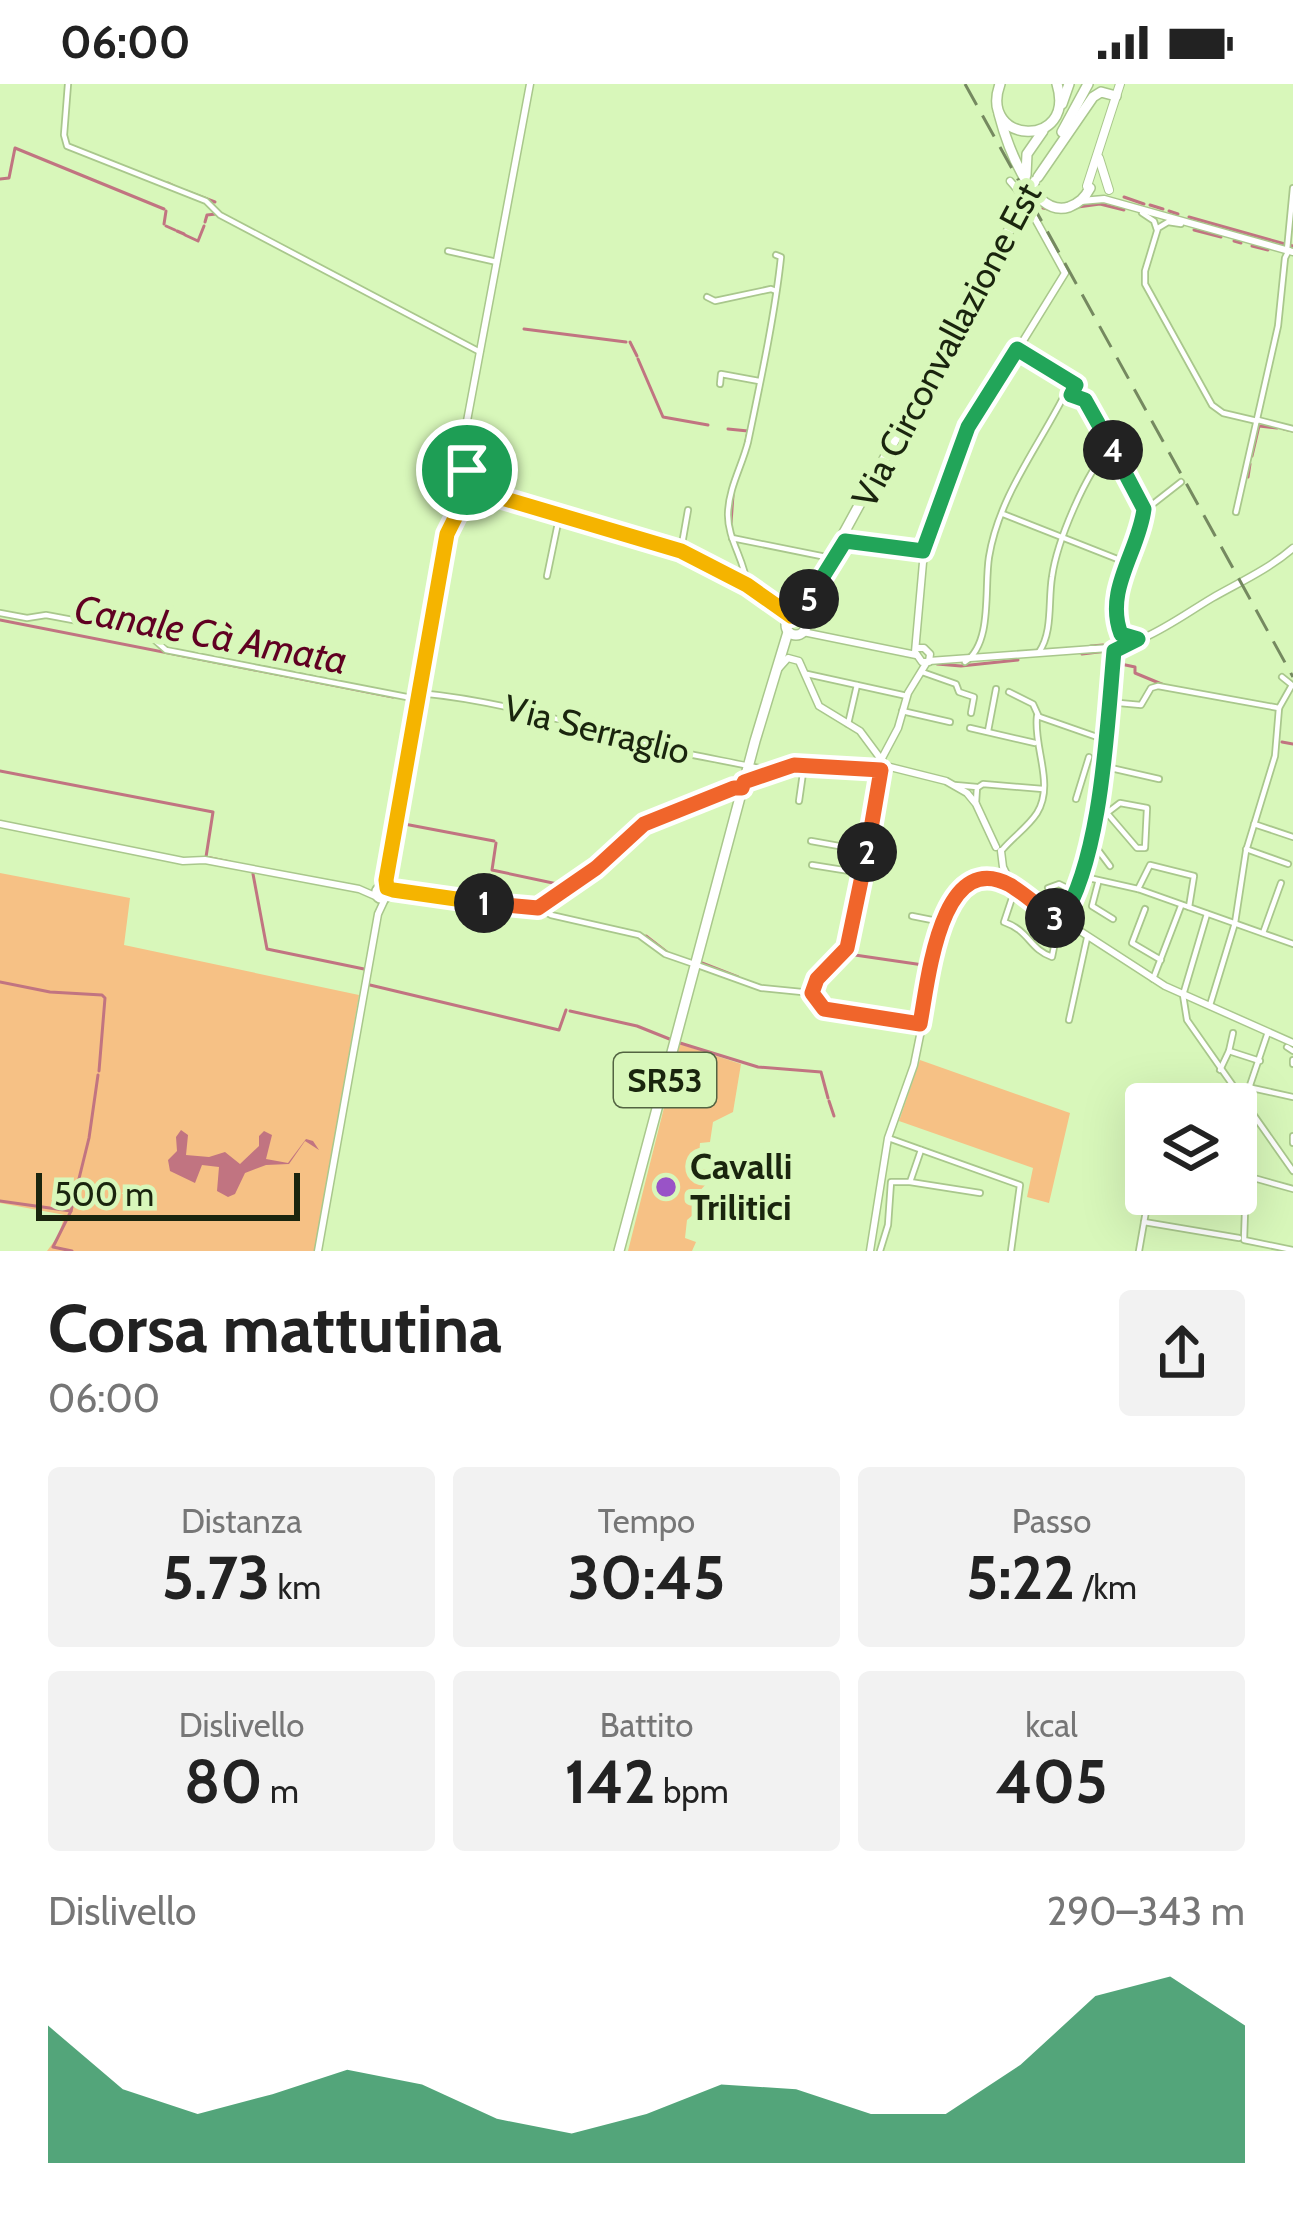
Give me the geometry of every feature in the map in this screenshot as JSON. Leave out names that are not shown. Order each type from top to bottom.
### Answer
[{"type":"main road","points":[[988,84],[1041,202],[1052,208],[1077,202],[1089,185],[1120,84]]},
{"type":"main road","points":[[1000,84],[998,112],[1008,125],[1022,131],[1049,124]]},
{"type":"main road","points":[[1057,84],[1059,109]]},
{"type":"main road","points":[[1034,181],[1025,169],[1027,154],[1059,109],[1069,84]]},
{"type":"main road","name":"Via Circonvallazione Est","points":[[620,1251],[758,727],[777,671],[828,563],[1088,84]]},
{"type":"main road","points":[[1034,181],[1091,99],[1102,92],[1116,96]]},
{"type":"main road","points":[[1099,152],[1107,195]]},
{"type":"main road","points":[[1089,185],[1100,183],[1107,195]]},
{"type":"main road","points":[[620,1251],[634,1197]]},
{"type":"street","points":[[68,84],[67,146],[202,198],[220,214],[480,352]]},
{"type":"street","points":[[318,1251],[448,531],[460,508],[467,470],[464,444],[530,84]]},
{"type":"street","points":[[812,993],[817,979],[847,948],[883,765],[907,695],[922,672],[923,551],[968,427],[1065,273],[1010,181]]},
{"type":"street","points":[[1235,512],[1279,322],[1293,188]]},
{"type":"street","points":[[1077,202],[1107,195],[1153,219],[1157,230],[1144,274],[1148,289],[1212,405],[1221,412],[1293,429]]},
{"type":"street","points":[[1127,205],[1264,243],[1289,257]]},
{"type":"street","points":[[1157,230],[1168,222],[1193,224]]},
{"type":"street","points":[[448,251],[497,262]]},
{"type":"street","points":[[747,585],[731,538],[730,496],[746,448],[759,381],[781,257],[776,255]]},
{"type":"street","points":[[707,296],[715,301],[776,291]]},
{"type":"street","points":[[1017,349],[1076,385],[1142,505],[1126,562],[1096,813],[1075,892],[1061,921]]},
{"type":"street","points":[[720,384],[721,374],[759,381]]},
{"type":"street","points":[[1064,375],[1069,392],[1085,400]]},
{"type":"street","points":[[980,652],[989,554],[1028,455],[1076,385]]},
{"type":"street","points":[[1047,647],[1052,575],[1064,538],[1112,447]]},
{"type":"street","points":[[1101,461],[1122,465]]},
{"type":"street","points":[[467,470],[492,495],[681,551],[747,585],[796,624],[818,634],[894,644],[941,660],[964,662],[980,652]]},
{"type":"street","points":[[1142,505],[1156,503],[1180,482]]},
{"type":"street","points":[[463,489],[477,484]]},
{"type":"street","points":[[473,498],[477,484]]},
{"type":"street","points":[[463,489],[473,498]]},
{"type":"street","points":[[460,508],[473,498],[492,495]]},
{"type":"street","points":[[857,540],[851,529],[860,504]]},
{"type":"street","points":[[681,551],[688,510]]},
{"type":"street","points":[[547,576],[560,513]]},
{"type":"street","points":[[1004,514],[1126,562]]},
{"type":"street","points":[[731,538],[828,563],[844,542],[857,540],[923,551]]},
{"type":"street","points":[[980,652],[997,658],[1034,655],[1047,647],[1114,650],[1270,566],[1293,548]]},
{"type":"street","points":[[1270,566],[1293,560]]},
{"type":"street","name":"Via Serraglio","points":[[0,613],[28,618],[46,615],[137,632],[149,635],[166,650],[418,696],[507,706],[773,771]]},
{"type":"street","points":[[1118,623],[1124,636],[1136,640]]},
{"type":"street","points":[[777,671],[789,658],[803,669],[907,695]]},
{"type":"street","points":[[803,669],[820,707],[862,734],[883,765]]},
{"type":"street","points":[[922,672],[956,684],[959,692],[974,697],[971,713]]},
{"type":"street","points":[[1209,1007],[1234,923],[1246,849],[1275,756],[1279,708],[1292,685],[1282,676]]},
{"type":"street","points":[[848,724],[857,685]]},
{"type":"street","points":[[1108,702],[1141,704],[1151,688],[1158,686],[1279,708]]},
{"type":"street","points":[[988,732],[996,689]]},
{"type":"street","points":[[998,846],[1010,841],[1039,810],[1043,789],[1038,715],[1033,704],[1009,692]]},
{"type":"street","points":[[902,711],[950,722]]},
{"type":"street","points":[[1038,715],[1103,736]]},
{"type":"street","points":[[970,728],[1037,743]]},
{"type":"street","points":[[1076,799],[1089,757]]},
{"type":"street","points":[[538,908],[596,868],[644,824],[773,771],[883,765],[956,785],[1043,789]]},
{"type":"street","points":[[1103,765],[1160,779]]},
{"type":"street","points":[[799,801],[805,766]]},
{"type":"street","points":[[1085,772],[1101,776]]},
{"type":"street","points":[[956,785],[976,803],[998,846],[1006,882],[1004,922],[1020,927],[1039,952],[1052,957],[1055,942]]},
{"type":"street","points":[[976,803],[977,788]]},
{"type":"street","points":[[1096,813],[1107,813],[1120,803],[1147,808],[1145,848],[1140,849],[1107,813]]},
{"type":"street","points":[[0,824],[184,861],[359,889],[538,908],[545,914],[640,935],[665,954],[692,963]]},
{"type":"street","points":[[1254,824],[1293,837]]},
{"type":"street","points":[[811,841],[867,851]]},
{"type":"street","points":[[1090,842],[1110,866]]},
{"type":"street","points":[[1246,849],[1288,864]]},
{"type":"street","points":[[1153,980],[1200,864]]},
{"type":"street","points":[[812,865],[862,873]]},
{"type":"street","points":[[1138,889],[1150,865],[1195,878]]},
{"type":"street","points":[[1080,876],[1138,889],[1293,944]]},
{"type":"street","points":[[875,1251],[892,1122],[913,1067],[943,922],[959,888],[974,880],[1006,882],[1153,980],[1291,1047]]},
{"type":"street","points":[[1099,880],[1092,905],[1113,919]]},
{"type":"street","points":[[1263,933],[1281,883]]},
{"type":"street","points":[[1048,888],[1059,884],[1075,892]]},
{"type":"street","points":[[1145,909],[1132,942],[1161,960]]},
{"type":"street","points":[[1207,914],[1183,995],[1189,1024],[1229,1083]]},
{"type":"street","points":[[912,916],[943,922]]},
{"type":"street","points":[[1069,1020],[1087,938]]},
{"type":"street","points":[[700,966],[761,988],[812,993],[826,1010],[920,1024]]},
{"type":"street","points":[[1253,1083],[1268,1032]]},
{"type":"street","points":[[1220,1070],[1233,1033]]},
{"type":"street","points":[[1229,1051],[1260,1061]]},
{"type":"street","points":[[1257,1089],[1293,1097]]},
{"type":"street","points":[[875,1251],[885,1152],[898,1107]]},
{"type":"street","points":[[1257,1121],[1293,1171]]},
{"type":"street","points":[[890,1140],[1021,1185],[1011,1251]]},
{"type":"street","points":[[910,1182],[921,1150]]},
{"type":"street","points":[[885,1152],[886,1175]]},
{"type":"street","points":[[1257,1179],[1293,1189]]},
{"type":"street","points":[[875,1251],[888,1226],[891,1181],[980,1193]]},
{"type":"street","points":[[1139,1251],[1145,1215]]},
{"type":"street","points":[[1242,1238],[1244,1215]]},
{"type":"street","points":[[1144,1222],[1293,1250]]},
{"type":"shaded area","points":[[0,873],[130,898],[124,945],[359,995],[315,1251],[47,1251],[65,1215],[0,1203]]},
{"type":"shaded area","points":[[680,1044],[741,1064],[733,1112],[713,1122],[710,1142],[700,1143],[698,1168],[708,1170],[706,1184],[697,1194],[704,1202],[702,1215],[687,1220],[685,1238],[696,1242],[692,1251],[628,1251]]},
{"type":"shaded area","points":[[920,1060],[1070,1113],[1049,1203],[1027,1197],[1033,1168],[899,1121]]},
{"type":"shaded area","points":[[181,1130],[188,1135],[186,1155],[209,1157],[225,1152],[240,1164],[259,1146],[264,1131],[272,1135],[266,1159],[288,1163],[306,1139],[319,1150],[305,1141],[289,1164],[266,1165],[245,1173],[235,1194],[228,1197],[217,1191],[219,1167],[202,1165],[195,1183],[170,1171],[168,1160],[177,1151],[176,1137]]},
{"type":"waterway","points":[[0,179],[9,178],[15,148],[164,209]]},
{"type":"waterway","points":[[168,183],[174,186]]},
{"type":"waterway","points":[[186,191],[215,202]]},
{"type":"waterway","points":[[1124,197],[1144,204]]},
{"type":"waterway","points":[[1078,207],[1100,204],[1124,210]]},
{"type":"waterway","points":[[1150,205],[1163,209]]},
{"type":"waterway","points":[[1043,208],[1064,212]]},
{"type":"waterway","points":[[164,224],[166,211]]},
{"type":"waterway","points":[[1169,211],[1178,214]]},
{"type":"waterway","points":[[205,222],[207,215],[216,214]]},
{"type":"waterway","points":[[1189,217],[1285,244]]},
{"type":"waterway","points":[[166,226],[175,230]]},
{"type":"waterway","points":[[185,235],[198,241],[204,226]]},
{"type":"waterway","points":[[1194,230],[1221,237]]},
{"type":"waterway","points":[[177,231],[184,234]]},
{"type":"waterway","points":[[1234,241],[1241,243]]},
{"type":"waterway","points":[[1252,246],[1268,250]]},
{"type":"waterway","points":[[524,329],[626,342]]},
{"type":"waterway","points":[[630,342],[637,356]]},
{"type":"waterway","points":[[638,359],[663,417],[708,425]]},
{"type":"waterway","points":[[1252,456],[1259,426],[1277,428]]},
{"type":"waterway","points":[[728,429],[748,431],[745,446]]},
{"type":"waterway","points":[[1284,429],[1293,431]]},
{"type":"waterway","points":[[1248,477],[1250,464]]},
{"type":"waterway","points":[[731,523],[733,495]]},
{"type":"waterway","name":"Canale Cà Amata","points":[[0,620],[393,697]]},
{"type":"waterway","points":[[1118,651],[1145,642]]},
{"type":"waterway","points":[[1091,646],[1103,645]]},
{"type":"waterway","points":[[1082,654],[1107,651],[1111,661]]},
{"type":"waterway","points":[[937,664],[1018,660]]},
{"type":"waterway","points":[[1116,663],[1135,667],[1135,673],[1164,685]]},
{"type":"waterway","points":[[1282,742],[1293,744]]},
{"type":"waterway","name":"Canale Cà Amata","points":[[413,761],[399,823],[494,841]]},
{"type":"waterway","points":[[0,771],[213,812],[206,857],[230,862]]},
{"type":"waterway","name":"Canale Cà Amata","points":[[496,843],[492,870],[567,886]]},
{"type":"waterway","points":[[253,874],[267,949],[364,969]]},
{"type":"waterway","name":"Canale Cà Amata","points":[[545,908],[568,891]]},
{"type":"waterway","name":"Canale Cà Amata","points":[[646,936],[668,953]]},
{"type":"waterway","name":"Canale Cà Amata","points":[[825,975],[848,954],[930,966]]},
{"type":"waterway","name":"Canale Cà Amata","points":[[702,963],[738,977]]},
{"type":"waterway","points":[[0,982],[102,995],[99,1071]]},
{"type":"waterway","points":[[370,985],[559,1030],[566,1010]]},
{"type":"waterway","points":[[570,1011],[637,1026],[672,1040]]},
{"type":"waterway","points":[[680,1043],[758,1067],[821,1072],[828,1098]]},
{"type":"waterway","points":[[71,1211],[98,1075]]},
{"type":"waterway","points":[[829,1101],[834,1116]]},
{"type":"waterway","points":[[0,1201],[71,1211],[53,1247],[72,1251]]},
{"type":"railway","points":[[965,84],[1025,192]]},
{"type":"railway","points":[[1030,200],[1293,677]]},
{"type":"place","name":"Cavalli Trilitici","points":[[666,1187]]},
{"type":"route","points":[[1017,349],[1076,385],[1071,395],[1085,400],[1144,513],[1123,569],[1118,608],[1121,634],[1138,639],[1114,653],[1095,825],[1072,901],[1061,921],[1007,884],[970,881],[957,891],[946,910],[920,1024],[822,1008],[812,993],[817,979],[848,944],[881,770],[808,765],[786,766],[744,782],[742,788],[644,824],[590,873],[536,909],[387,888],[447,534],[460,508],[467,470],[492,495],[681,551],[747,585],[791,616],[805,607],[845,541],[923,551],[968,427],[1017,349]]}]
